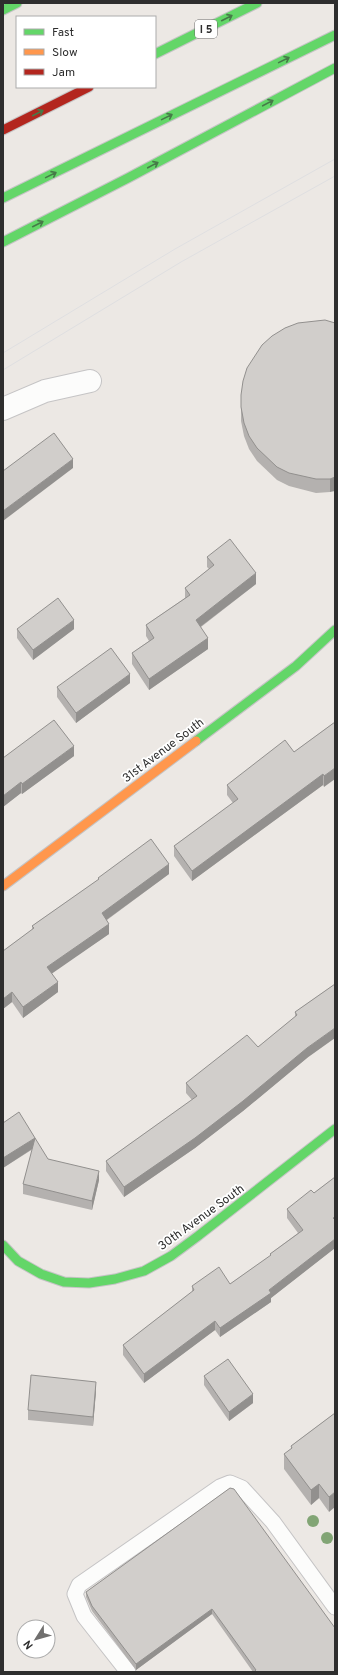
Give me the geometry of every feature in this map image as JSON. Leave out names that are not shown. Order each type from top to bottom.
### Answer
[{"type":"main road","points":[[3,10],[17,3]]},
{"type":"main road","name":"I 5","points":[[156,54],[257,3]]},
{"type":"main road","points":[[3,198],[335,35]]},
{"type":"main road","points":[[3,242],[335,68]]},
{"type":"main road","points":[[3,130],[87,88]]},
{"type":"main road","name":"31st Avenue South","points":[[3,886],[296,666],[335,630]]},
{"type":"main road","name":"30th Avenue South","points":[[3,1245],[18,1261],[41,1274],[64,1282],[89,1283],[115,1279],[144,1271],[170,1256],[204,1232],[335,1129]]},
{"type":"street","points":[[3,409],[45,391],[90,381]]},
{"type":"lane","points":[[128,1672],[84,1616],[75,1594],[79,1585],[220,1487],[230,1483],[242,1488],[273,1522],[335,1607]]},
{"type":"building","points":[[325,320],[335,323],[335,477],[330,479],[316,479],[289,473],[277,467],[257,448],[249,436],[244,423],[241,407],[241,395],[247,368],[262,345],[272,336],[285,328],[298,323]]},
{"type":"building","points":[[54,433],[73,459],[3,511],[3,471]]},
{"type":"building","points":[[230,539],[256,573],[196,620],[208,638],[149,679],[132,653],[154,638],[146,625],[190,595],[185,588],[214,565],[207,557]]},
{"type":"building","points":[[58,598],[74,620],[33,650],[17,629]]},
{"type":"building","points":[[111,648],[130,674],[76,713],[57,687]]},
{"type":"building","points":[[54,720],[74,746],[3,796],[3,758]]},
{"type":"building","points":[[335,722],[335,768],[324,776],[323,774],[192,871],[174,846],[238,799],[227,785],[285,740],[294,752]]},
{"type":"building","points":[[151,839],[169,864],[102,913],[109,924],[47,967],[58,982],[23,1007],[12,992],[3,999],[3,951],[34,928],[32,926],[99,879],[98,878]]},
{"type":"building","points":[[335,984],[335,1028],[307,1048],[243,1101],[195,1138],[124,1187],[106,1161],[197,1096],[186,1083],[247,1035],[258,1047],[297,1015],[295,1012]]},
{"type":"building","points":[[19,1112],[35,1138],[3,1158],[3,1123]]},
{"type":"building","points":[[35,1138],[48,1159],[99,1171],[92,1201],[23,1184]]},
{"type":"building","points":[[335,1177],[335,1217],[333,1218],[335,1220],[335,1239],[269,1290],[271,1293],[220,1328],[215,1321],[144,1374],[123,1345],[194,1290],[192,1286],[219,1267],[230,1284],[303,1230],[287,1209],[311,1190],[314,1193]]},
{"type":"building","points":[[228,1359],[253,1394],[229,1412],[204,1376]]},
{"type":"building","points":[[31,1375],[96,1382],[93,1417],[28,1410]]},
{"type":"building","points":[[335,1413],[335,1492],[329,1497],[319,1484],[311,1490],[284,1454],[292,1448],[291,1446]]},
{"type":"building","points":[[230,1488],[234,1489],[335,1628],[335,1672],[254,1672],[256,1670],[212,1609],[136,1664],[92,1606],[86,1592]]},
{"type":"tram line","points":[[3,353],[175,249],[335,159]]},
{"type":"tram line","points":[[3,370],[181,262],[335,176]]},
{"type":"traffic: fast","points":[[3,10],[17,3]]},
{"type":"traffic: fast","points":[[156,54],[257,3]]},
{"type":"traffic: fast","points":[[3,198],[335,35]]},
{"type":"traffic: fast","points":[[3,242],[128,178],[335,68]]},
{"type":"traffic: fast","points":[[196,741],[296,666],[335,630]]},
{"type":"traffic: fast","points":[[3,1245],[18,1261],[41,1274],[64,1282],[89,1283],[115,1279],[144,1271],[171,1256],[198,1236],[335,1129]]},
{"type":"traffic: slow","points":[[3,886],[196,741]]},
{"type":"traffic: jam","points":[[3,130],[87,88]]}]
